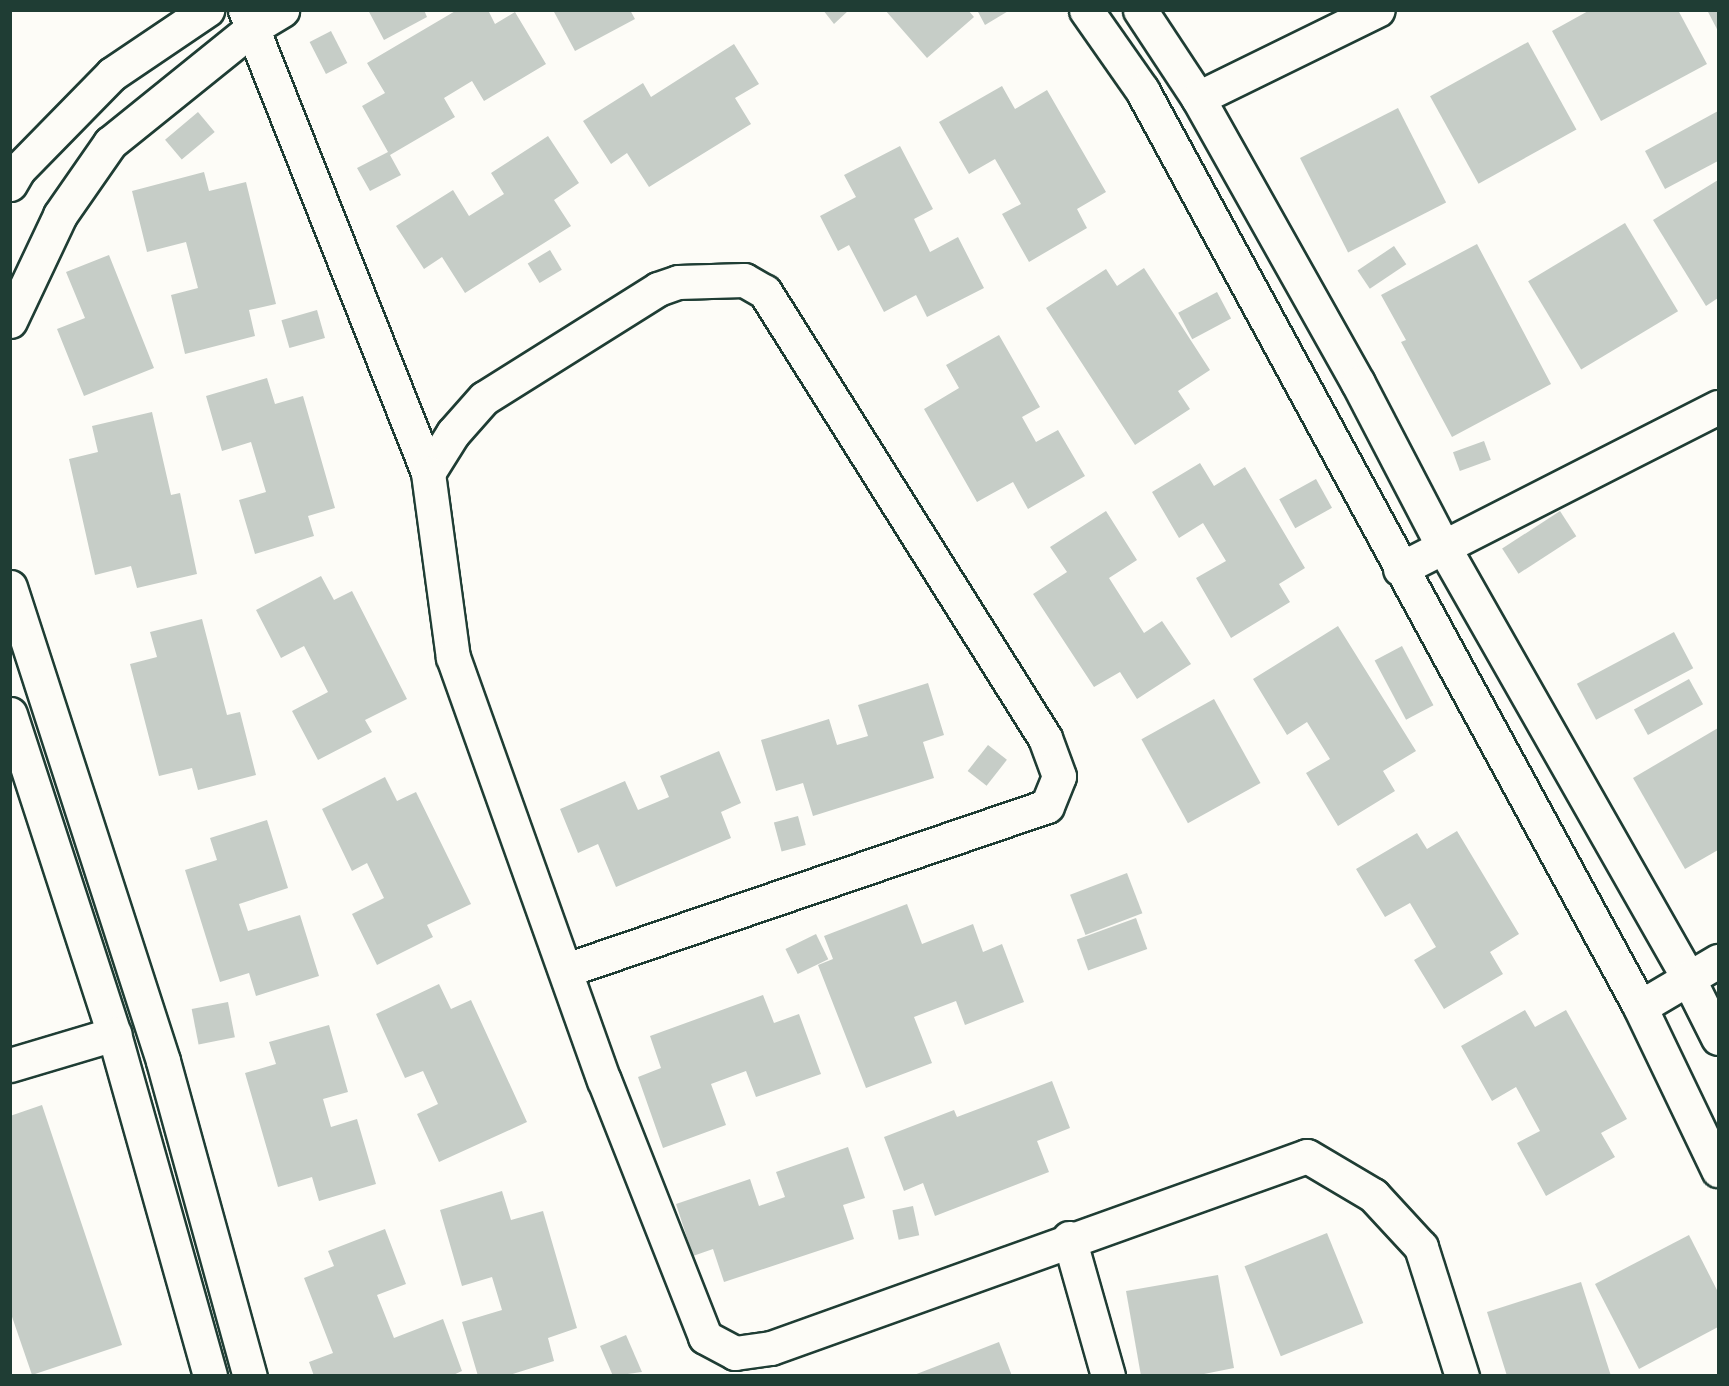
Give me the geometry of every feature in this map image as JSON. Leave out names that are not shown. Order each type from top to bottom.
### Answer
[{"type":"street","points":[[13,175],[112,74],[207,10]]},
{"type":"street","points":[[10,321],[60,215],[110,143],[250,19],[282,10]]},
{"type":"street","points":[[1086,10],[1142,90],[1400,569],[1640,1007],[1719,1170]]},
{"type":"street","points":[[1140,10],[1198,98],[1358,383],[1443,546],[1688,978],[1719,1038]]},
{"type":"street","points":[[1198,98],[1378,10]]},
{"type":"street","points":[[250,19],[428,472],[453,657],[604,1080],[705,1337],[735,1353],[771,1348],[1069,1238],[1307,1156],[1373,1195],[1421,1247],[1462,1376]]},
{"type":"street","points":[[428,472],[453,433],[484,398],[658,289],[678,282],[744,280],[765,292],[1044,738],[1059,776],[1047,806],[566,969]]},
{"type":"street","points":[[1400,569],[1719,407]]},
{"type":"street","points":[[10,587],[163,1061],[250,1376]]},
{"type":"street","points":[[10,714],[114,1035],[210,1376]]},
{"type":"street","points":[[1640,1007],[1719,961]]},
{"type":"street","points":[[10,1065],[114,1035]]},
{"type":"street","points":[[1069,1238],[1108,1376]]},
{"type":"building","points":[[368,10],[424,10],[427,17],[384,40]]},
{"type":"building","points":[[457,10],[488,10],[495,24],[515,12],[546,64],[484,101],[472,81],[444,98],[455,117],[390,155],[401,175],[370,191],[357,168],[388,152],[362,106],[385,93],[367,63]]},
{"type":"building","points":[[553,10],[630,10],[635,19],[575,51]]},
{"type":"building","points":[[823,10],[849,10],[834,24]]},
{"type":"building","points":[[885,10],[968,10],[974,17],[927,58]]},
{"type":"building","points":[[977,10],[1010,10],[985,25]]},
{"type":"building","points":[[1590,10],[1678,10],[1707,64],[1601,121],[1552,31]]},
{"type":"building","points":[[1707,10],[1718,10],[1718,31]]},
{"type":"building","points":[[331,31],[347,63],[326,74],[310,42]]},
{"type":"building","points":[[1528,42],[1576,129],[1479,184],[1430,96]]},
{"type":"building","points":[[734,44],[759,84],[735,98],[751,124],[649,187],[627,153],[611,164],[583,121],[643,83],[651,97]]},
{"type":"building","points":[[1002,86],[1015,109],[1047,90],[1106,192],[1077,209],[1087,228],[1029,262],[1002,214],[1021,204],[995,159],[969,174],[939,122]]},
{"type":"building","points":[[1398,108],[1446,202],[1348,252],[1300,158]]},
{"type":"building","points":[[1718,111],[1718,161],[1665,189],[1645,151]]},
{"type":"building","points":[[198,112],[215,132],[182,160],[165,140]]},
{"type":"building","points":[[548,136],[579,183],[554,200],[571,226],[465,293],[442,257],[424,269],[396,226],[453,190],[469,216],[504,194],[491,173]]},
{"type":"building","points":[[900,146],[933,209],[914,219],[930,252],[958,237],[984,288],[927,317],[916,295],[884,312],[849,245],[838,251],[820,216],[856,197],[844,175]]},
{"type":"building","points":[[204,172],[209,191],[246,182],[276,304],[249,310],[255,336],[185,354],[171,295],[198,288],[186,242],[147,252],[132,191]]},
{"type":"building","points":[[1718,180],[1718,298],[1706,306],[1653,220]]},
{"type":"building","points":[[1625,223],[1678,311],[1581,369],[1528,281]]},
{"type":"building","points":[[1477,244],[1551,384],[1452,437],[1401,342],[1406,340],[1381,295]]},
{"type":"building","points":[[1394,246],[1406,264],[1370,289],[1358,271]]},
{"type":"building","points":[[550,250],[562,270],[540,283],[528,263]]},
{"type":"building","points":[[109,255],[154,368],[84,396],[57,329],[85,318],[66,272]]},
{"type":"building","points":[[1144,268],[1210,370],[1178,391],[1190,409],[1135,445],[1046,308],[1106,269],[1117,286]]},
{"type":"building","points":[[1217,292],[1231,318],[1192,339],[1178,313]]},
{"type":"building","points":[[317,310],[325,338],[289,348],[281,320]]},
{"type":"building","points":[[999,335],[1040,407],[1022,417],[1036,442],[1058,430],[1085,476],[1028,509],[1013,482],[977,502],[924,409],[959,388],[946,365]]},
{"type":"building","points":[[267,378],[275,404],[303,396],[335,508],[308,516],[314,536],[255,554],[239,500],[266,492],[251,442],[222,451],[206,396]]},
{"type":"building","points":[[152,412],[171,495],[180,493],[197,574],[137,588],[131,566],[95,575],[69,459],[98,452],[92,426]]},
{"type":"building","points":[[1484,441],[1491,460],[1460,471],[1453,452]]},
{"type":"building","points":[[1200,463],[1214,486],[1245,467],[1305,568],[1279,584],[1290,602],[1231,638],[1196,578],[1226,561],[1203,523],[1179,538],[1152,492]]},
{"type":"building","points":[[1316,479],[1332,508],[1295,528],[1279,499]]},
{"type":"building","points":[[1106,511],[1137,560],[1109,578],[1144,633],[1162,621],[1191,664],[1137,699],[1120,672],[1094,687],[1033,594],[1067,572],[1050,547]]},
{"type":"building","points":[[1560,511],[1576,536],[1518,574],[1502,549]]},
{"type":"building","points":[[321,576],[334,600],[352,591],[407,699],[365,720],[372,732],[318,760],[292,711],[328,692],[304,646],[281,658],[256,610]]},
{"type":"building","points":[[202,619],[227,715],[240,712],[256,775],[198,790],[192,768],[159,776],[130,664],[157,657],[150,632]]},
{"type":"building","points":[[1338,626],[1416,751],[1383,771],[1395,791],[1338,826],[1306,773],[1330,759],[1307,722],[1287,735],[1253,679]]},
{"type":"building","points":[[1674,632],[1693,668],[1596,720],[1577,684]]},
{"type":"building","points":[[1402,646],[1433,705],[1406,720],[1375,661]]},
{"type":"building","points":[[1689,679],[1703,704],[1648,735],[1634,710]]},
{"type":"building","points":[[928,683],[944,735],[923,742],[934,778],[813,816],[803,783],[776,791],[761,740],[829,719],[837,745],[868,736],[858,705]]},
{"type":"building","points":[[1214,699],[1261,783],[1188,823],[1141,739]]},
{"type":"building","points":[[1718,728],[1718,850],[1685,869],[1633,778]]},
{"type":"building","points":[[988,745],[1007,760],[987,786],[968,771]]},
{"type":"building","points":[[719,751],[741,803],[721,812],[731,838],[616,887],[598,844],[578,853],[560,809],[625,781],[638,810],[669,797],[660,776]]},
{"type":"building","points":[[385,777],[397,801],[416,792],[471,904],[427,925],[433,937],[377,965],[352,914],[384,898],[367,863],[352,871],[322,809]]},
{"type":"building","points":[[798,816],[806,845],[782,851],[774,822]]},
{"type":"building","points":[[267,820],[288,888],[239,904],[248,931],[300,915],[319,976],[256,996],[249,973],[220,982],[185,870],[217,860],[210,838]]},
{"type":"building","points":[[1457,831],[1519,934],[1490,952],[1503,974],[1444,1009],[1414,960],[1436,947],[1410,903],[1385,917],[1356,869],[1417,833],[1427,849]]},
{"type":"building","points":[[1127,873],[1142,913],[1085,935],[1070,895]]},
{"type":"building","points":[[907,904],[922,944],[973,924],[983,952],[1002,944],[1024,1002],[965,1025],[956,1001],[914,1017],[932,1063],[866,1088],[818,965],[833,959],[824,936]]},
{"type":"building","points":[[1136,918],[1147,949],[1088,971],[1077,940]]},
{"type":"building","points":[[816,934],[828,959],[798,974],[785,949]]},
{"type":"building","points":[[439,984],[451,1009],[471,1000],[527,1122],[439,1162],[417,1114],[438,1104],[423,1071],[405,1078],[376,1014]]},
{"type":"building","points":[[763,995],[774,1023],[799,1014],[821,1074],[756,1097],[746,1071],[711,1084],[726,1125],[663,1148],[638,1077],[661,1068],[650,1036]]},
{"type":"building","points":[[228,1002],[235,1037],[199,1044],[192,1009]]},
{"type":"building","points":[[1525,1010],[1535,1027],[1566,1010],[1627,1119],[1601,1133],[1615,1157],[1546,1196],[1517,1143],[1540,1131],[1516,1087],[1492,1101],[1461,1046]]},
{"type":"building","points":[[329,1025],[348,1092],[323,1099],[331,1127],[357,1119],[376,1184],[319,1201],[312,1177],[278,1187],[245,1073],[276,1064],[269,1042]]},
{"type":"building","points":[[1052,1081],[1070,1128],[1037,1141],[1049,1172],[935,1216],[923,1183],[904,1191],[884,1137],[954,1110],[957,1117]]},
{"type":"building","points":[[42,1105],[122,1345],[32,1375],[10,1311],[10,1116]]},
{"type":"building","points":[[848,1147],[865,1198],[843,1205],[854,1239],[724,1282],[713,1249],[693,1256],[676,1204],[750,1179],[759,1206],[785,1197],[776,1172]]},
{"type":"building","points":[[502,1191],[511,1220],[543,1211],[577,1328],[548,1338],[554,1361],[506,1376],[478,1376],[462,1322],[502,1310],[492,1277],[462,1286],[440,1210]]},
{"type":"building","points":[[913,1206],[919,1235],[899,1240],[892,1210]]},
{"type":"building","points":[[385,1229],[406,1284],[377,1295],[394,1338],[443,1319],[462,1371],[451,1376],[314,1376],[309,1362],[333,1353],[304,1278],[334,1266],[328,1251]]},
{"type":"building","points":[[1327,1233],[1363,1323],[1281,1356],[1244,1266]]},
{"type":"building","points":[[1689,1235],[1718,1292],[1718,1327],[1639,1369],[1595,1284]]},
{"type":"building","points":[[1218,1275],[1234,1368],[1194,1376],[1141,1376],[1126,1291]]},
{"type":"building","points":[[1581,1282],[1611,1376],[1507,1376],[1487,1312]]},
{"type":"building","points":[[626,1335],[642,1372],[613,1376],[600,1346]]},
{"type":"building","points":[[999,1342],[1012,1376],[914,1376],[914,1375]]}]
